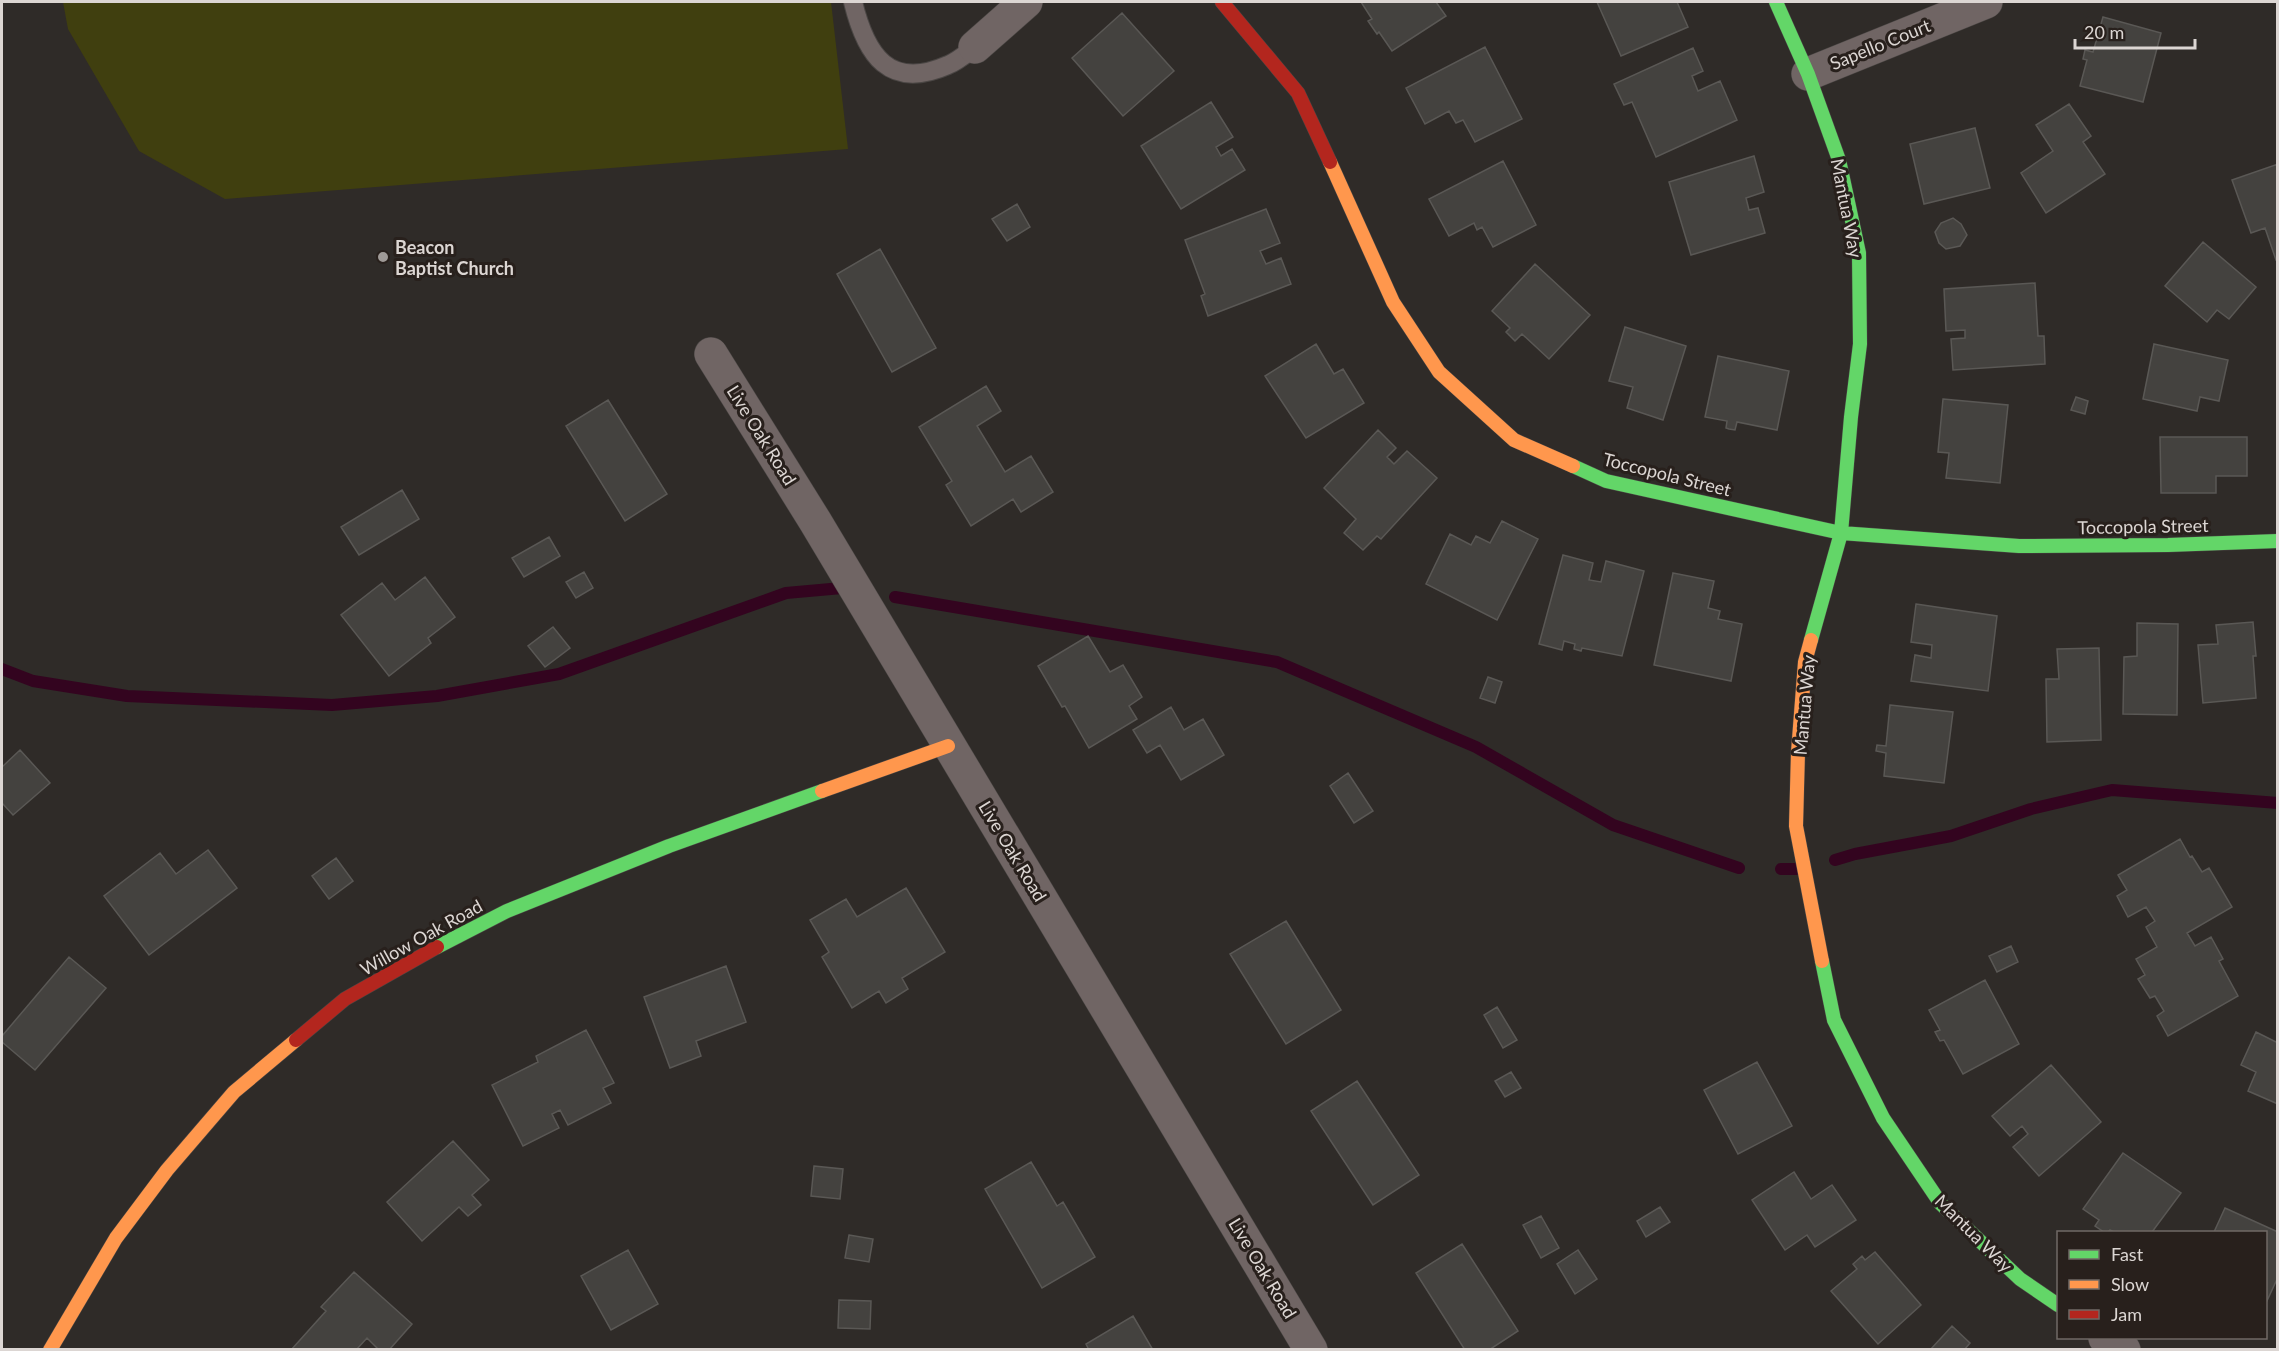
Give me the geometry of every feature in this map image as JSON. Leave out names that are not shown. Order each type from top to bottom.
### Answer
[{"type":"street","points":[[975,47],[1026,2]]},
{"type":"street","name":"Toccopola Street","points":[[1222,2],[1298,93],[1393,302],[1433,363],[1439,372],[1514,440],[1605,481],[1841,533],[2019,546],[2168,545],[2277,541]]},
{"type":"street","name":"Mantua Way","points":[[1776,2],[1808,74],[1839,160],[1859,253],[1860,344],[1841,533],[1805,662],[1798,752],[1796,826],[1834,1020],[1883,1118],[1941,1204],[2020,1279],[2057,1304]]},
{"type":"street","name":"Sapello Court","points":[[1808,74],[1986,2]]},
{"type":"street","name":"Live Oak Road","points":[[711,354],[815,521],[948,746],[1091,979],[1311,1350]]},
{"type":"street","name":"Willow Oak Road","points":[[50,1350],[116,1238],[167,1170],[234,1092],[345,999],[409,961],[507,911],[680,842],[948,746]]},
{"type":"street","points":[[2107,1339],[2124,1350]]},
{"type":"lane","points":[[853,2],[857,19],[872,51],[892,71],[916,74],[949,65],[975,47]]},
{"type":"shaded area","points":[[63,2],[831,2],[848,149],[225,199],[139,151],[68,29]]},
{"type":"building","points":[[1361,2],[1436,2],[1446,16],[1392,51],[1368,21],[1372,19]]},
{"type":"building","points":[[1597,2],[1677,2],[1688,27],[1621,56]]},
{"type":"building","points":[[1122,13],[1174,71],[1123,116],[1072,58]]},
{"type":"building","points":[[2103,17],[2161,33],[2143,102],[2080,86],[2087,60],[2083,59],[2085,50],[2093,52]]},
{"type":"building","points":[[1485,47],[1522,119],[1475,142],[1463,120],[1456,123],[1449,111],[1425,124],[1406,88]]},
{"type":"building","points":[[1693,48],[1703,71],[1692,76],[1698,91],[1720,81],[1737,120],[1656,157],[1632,102],[1624,105],[1614,84]]},
{"type":"building","points":[[1211,102],[1233,137],[1216,147],[1221,156],[1232,149],[1245,170],[1181,209],[1141,146]]},
{"type":"building","points":[[2069,104],[2091,136],[2083,142],[2105,174],[2046,213],[2021,173],[2053,151],[2036,125]]},
{"type":"building","points":[[1975,128],[1990,188],[1924,204],[1910,144]]},
{"type":"building","points":[[1754,156],[1764,192],[1746,198],[1749,210],[1758,208],[1765,233],[1691,255],[1669,182]]},
{"type":"building","points":[[1503,161],[1536,225],[1493,247],[1482,227],[1477,230],[1474,223],[1449,236],[1429,199]]},
{"type":"building","points":[[2278,164],[2278,259],[2276,260],[2265,228],[2251,233],[2232,180]]},
{"type":"building","points":[[1017,204],[1030,227],[1007,241],[992,219]]},
{"type":"building","points":[[1266,209],[1280,243],[1260,251],[1266,264],[1281,258],[1291,284],[1208,316],[1201,296],[1205,294],[1185,240]]},
{"type":"building","points":[[1953,218],[1961,224],[1967,235],[1960,246],[1946,249],[1939,243],[1935,232],[1941,223]]},
{"type":"building","points":[[2203,242],[2256,287],[2229,319],[2217,310],[2207,322],[2165,286]]},
{"type":"building","points":[[880,249],[936,348],[892,372],[837,274]]},
{"type":"building","points":[[1535,264],[1590,315],[1549,359],[1522,334],[1515,341],[1506,332],[1510,328],[1492,311]]},
{"type":"building","points":[[2035,283],[2038,336],[2044,336],[2045,364],[1953,370],[1951,339],[1965,338],[1965,330],[1946,331],[1944,289]]},
{"type":"building","points":[[1625,327],[1686,346],[1663,420],[1627,408],[1633,387],[1609,381]]},
{"type":"building","points":[[1316,344],[1334,374],[1343,369],[1364,403],[1306,438],[1265,376]]},
{"type":"building","points":[[2154,344],[2228,360],[2219,401],[2200,397],[2197,411],[2143,399]]},
{"type":"building","points":[[1718,356],[1789,371],[1777,430],[1737,422],[1735,430],[1729,429],[1726,428],[1727,421],[1705,417]]},
{"type":"building","points":[[986,386],[1001,411],[977,426],[1005,472],[1031,456],[1053,492],[1021,512],[1013,499],[971,526],[946,485],[952,481],[919,427]]},
{"type":"building","points":[[2076,397],[2088,401],[2085,414],[2071,410]]},
{"type":"building","points":[[1943,399],[2008,405],[2000,483],[1946,478],[1949,453],[1938,452]]},
{"type":"building","points":[[608,400],[667,494],[625,521],[566,426]]},
{"type":"building","points":[[1378,430],[1396,448],[1387,457],[1394,464],[1407,451],[1437,478],[1381,539],[1377,536],[1363,550],[1344,533],[1356,519],[1324,488]]},
{"type":"building","points":[[2160,437],[2247,437],[2247,476],[2216,476],[2216,493],[2161,493]]},
{"type":"building","points":[[402,490],[419,519],[359,555],[341,527]]},
{"type":"building","points":[[1502,521],[1538,539],[1497,620],[1426,584],[1450,534],[1471,545],[1476,536],[1490,543]]},
{"type":"building","points":[[549,537],[560,556],[524,577],[512,558]]},
{"type":"building","points":[[1563,555],[1593,563],[1589,580],[1601,582],[1606,561],[1644,571],[1622,656],[1582,648],[1581,651],[1574,649],[1575,644],[1564,641],[1562,650],[1539,644]]},
{"type":"building","points":[[584,572],[593,588],[576,598],[566,582]]},
{"type":"building","points":[[1673,573],[1714,581],[1708,608],[1720,611],[1718,619],[1742,624],[1731,681],[1654,665]]},
{"type":"building","points":[[425,577],[455,617],[428,638],[431,643],[389,676],[341,615],[382,583],[395,600]]},
{"type":"building","points":[[1916,604],[1997,616],[1988,691],[1911,681],[1915,655],[1931,658],[1932,645],[1911,642]]},
{"type":"building","points":[[2253,622],[2256,698],[2203,703],[2198,645],[2218,644],[2216,625]]},
{"type":"building","points":[[2137,623],[2178,624],[2177,715],[2123,714],[2124,657],[2137,656]]},
{"type":"building","points":[[553,627],[570,648],[545,667],[528,646]]},
{"type":"building","points":[[1088,636],[1110,672],[1123,665],[1142,697],[1129,706],[1137,719],[1089,748],[1065,706],[1062,707],[1038,666]]},
{"type":"building","points":[[2099,648],[2101,740],[2047,742],[2046,679],[2059,679],[2057,649]]},
{"type":"building","points":[[1488,677],[1502,682],[1495,703],[1480,698]]},
{"type":"building","points":[[1890,705],[1953,712],[1944,783],[1884,776],[1886,753],[1876,751],[1877,745],[1886,746]]},
{"type":"building","points":[[1171,707],[1184,730],[1203,719],[1224,755],[1181,780],[1160,745],[1147,753],[1133,730]]},
{"type":"building","points":[[20,750],[50,783],[13,815],[2,803],[2,767]]},
{"type":"building","points":[[1348,773],[1373,811],[1354,823],[1330,786]]},
{"type":"building","points":[[2180,839],[2202,872],[2209,868],[2232,907],[2187,933],[2195,946],[2211,937],[2223,959],[2219,961],[2238,996],[2168,1036],[2157,1016],[2164,1011],[2155,996],[2150,998],[2138,979],[2145,975],[2136,959],[2157,947],[2146,927],[2155,921],[2146,907],[2128,917],[2117,896],[2127,890],[2118,875]]},
{"type":"building","points":[[208,850],[237,888],[149,955],[104,896],[160,853],[176,874]]},
{"type":"building","points":[[336,858],[353,881],[329,899],[312,876]]},
{"type":"building","points":[[906,888],[945,952],[902,978],[908,989],[886,1003],[879,991],[852,1008],[822,957],[829,952],[810,920],[846,899],[857,917]]},
{"type":"building","points":[[1286,921],[1341,1010],[1286,1044],[1230,954]]},
{"type":"building","points":[[2011,946],[2018,962],[1997,972],[1989,956]]},
{"type":"building","points":[[69,957],[106,988],[35,1070],[2,1042],[2,1036]]},
{"type":"building","points":[[726,966],[746,1022],[696,1041],[701,1056],[670,1068],[644,997]]},
{"type":"building","points":[[1985,980],[2019,1044],[1963,1074],[1944,1040],[1940,1041],[1935,1032],[1940,1030],[1929,1010]]},
{"type":"building","points":[[1497,1007],[1517,1040],[1503,1048],[1484,1015]]},
{"type":"building","points":[[586,1030],[614,1083],[603,1088],[611,1103],[568,1125],[560,1110],[552,1114],[559,1128],[523,1146],[492,1085],[538,1062],[536,1056]]},
{"type":"building","points":[[2256,1032],[2276,1042],[2278,1039],[2278,1104],[2248,1091],[2256,1072],[2241,1065]]},
{"type":"building","points":[[1757,1062],[1792,1126],[1738,1154],[1704,1090]]},
{"type":"building","points":[[2051,1065],[2101,1122],[2039,1176],[2013,1147],[2028,1134],[2022,1126],[2010,1136],[1992,1116]]},
{"type":"building","points":[[1511,1072],[1521,1088],[1505,1097],[1495,1081]]},
{"type":"building","points":[[1357,1081],[1419,1175],[1373,1205],[1311,1111]]},
{"type":"building","points":[[453,1141],[489,1180],[472,1195],[481,1205],[468,1216],[459,1207],[422,1241],[387,1202]]},
{"type":"building","points":[[2123,1153],[2181,1193],[2153,1231],[2102,1231],[2095,1226],[2099,1220],[2083,1209]]},
{"type":"building","points":[[1031,1162],[1057,1206],[1063,1202],[1095,1257],[1042,1288],[985,1189]]},
{"type":"building","points":[[814,1166],[843,1169],[840,1199],[811,1196]]},
{"type":"building","points":[[1794,1172],[1811,1199],[1832,1185],[1856,1220],[1815,1247],[1807,1235],[1785,1250],[1752,1200]]},
{"type":"building","points":[[1660,1207],[1670,1222],[1646,1237],[1637,1221]]},
{"type":"building","points":[[2225,1208],[2278,1232],[2278,1277],[2267,1301],[2267,1231],[2214,1231]]},
{"type":"building","points":[[1541,1216],[1559,1248],[1541,1258],[1523,1225]]},
{"type":"building","points":[[849,1235],[873,1239],[869,1262],[845,1258]]},
{"type":"building","points":[[1462,1244],[1518,1331],[1489,1350],[1465,1350],[1416,1273]]},
{"type":"building","points":[[628,1250],[658,1304],[611,1330],[581,1276]]},
{"type":"building","points":[[1578,1250],[1597,1279],[1575,1294],[1557,1264]]},
{"type":"building","points":[[1875,1252],[1921,1305],[1878,1344],[1831,1291],[1857,1269],[1853,1264],[1862,1256],[1865,1260]]},
{"type":"building","points":[[354,1272],[412,1324],[389,1350],[379,1350],[367,1338],[356,1350],[291,1350],[326,1311],[321,1307]]},
{"type":"building","points":[[839,1300],[871,1301],[870,1329],[838,1328]]},
{"type":"building","points":[[1133,1316],[1153,1350],[1089,1350],[1086,1344]]},
{"type":"building","points":[[1952,1326],[1970,1343],[1964,1350],[1930,1350]]},
{"type":"waterway","points":[[2,669],[33,681],[127,696],[332,705],[437,696],[559,674],[786,593],[842,588]]},
{"type":"waterway","points":[[895,597],[1277,662],[1476,747],[1613,825],[1739,868]]},
{"type":"waterway","points":[[1835,860],[1855,854],[1951,836],[2031,809],[2112,790],[2278,803]]},
{"type":"waterway","points":[[1781,869],[1800,869]]},
{"type":"traffic: fast","points":[[1776,2],[1808,74],[1839,160],[1859,253],[1860,344],[1841,533],[1811,640]]},
{"type":"traffic: fast","points":[[1573,466],[1606,481],[1841,533],[2019,546],[2168,545],[2278,541]]},
{"type":"traffic: fast","points":[[437,947],[507,911],[669,846],[822,791]]},
{"type":"traffic: fast","points":[[1822,961],[1834,1020],[1883,1118],[1941,1204],[2020,1279],[2057,1304]]},
{"type":"traffic: slow","points":[[1330,162],[1393,302],[1439,372],[1514,440],[1573,466]]},
{"type":"traffic: slow","points":[[1811,640],[1805,662],[1798,752],[1796,826],[1822,961]]},
{"type":"traffic: slow","points":[[822,791],[948,746]]},
{"type":"traffic: slow","points":[[50,1350],[116,1238],[167,1170],[234,1092],[296,1040]]},
{"type":"traffic: jam","points":[[1222,2],[1298,93],[1330,162]]},
{"type":"traffic: jam","points":[[296,1040],[345,999],[437,947]]},
{"type":"place","name":"Beacon Baptist Church","points":[[383,257]]}]
